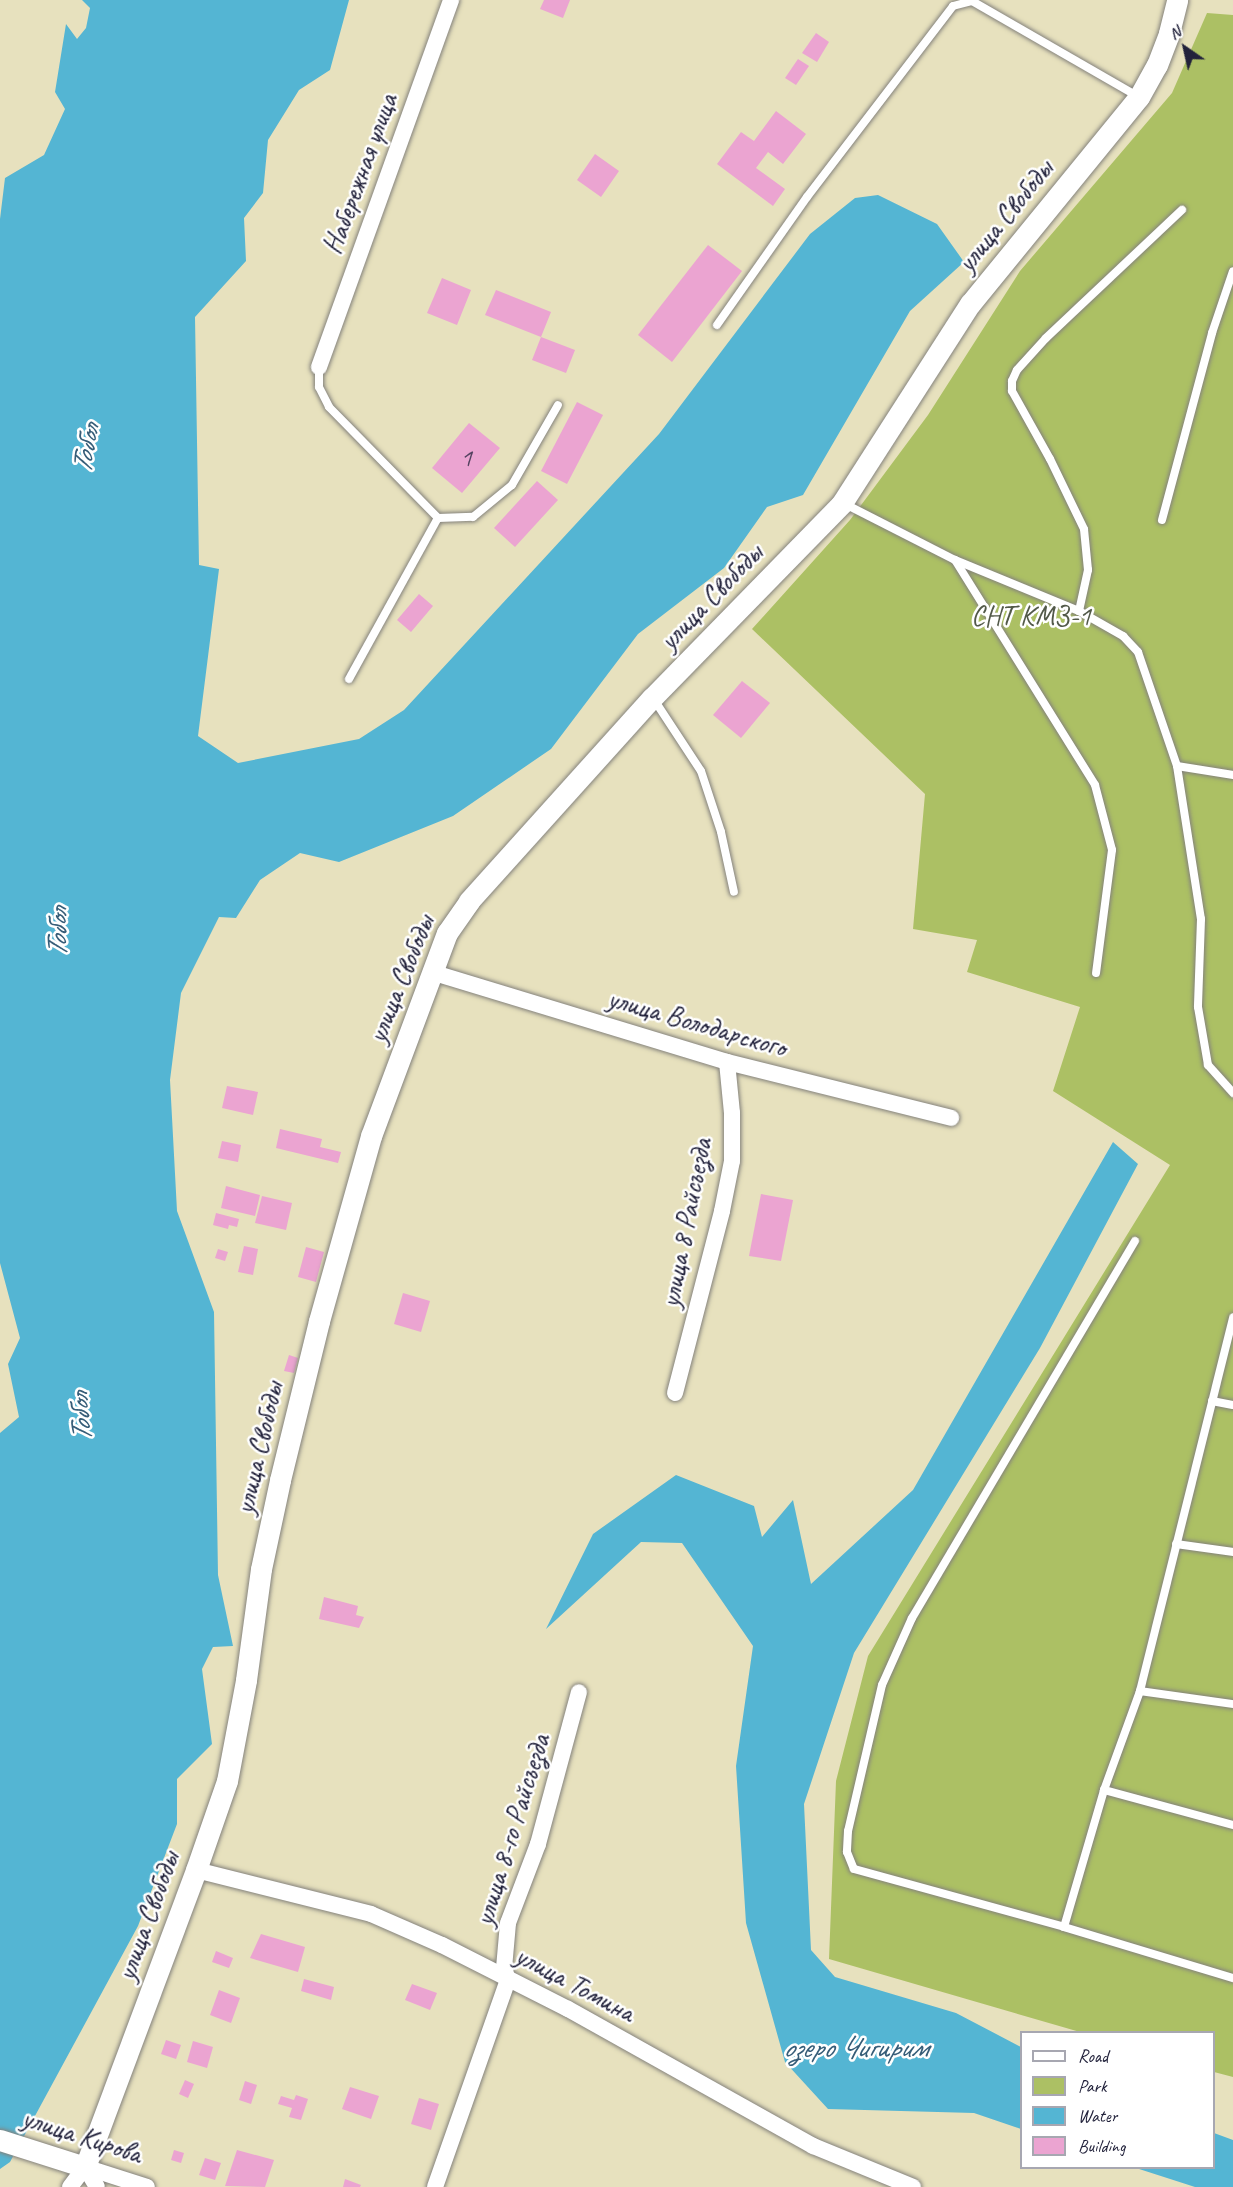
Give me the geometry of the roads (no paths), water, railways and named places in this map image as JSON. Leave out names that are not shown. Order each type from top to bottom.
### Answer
[{"type":"street","name":"Набережная улица","points":[[319,367],[452,0]]},
{"type":"street","name":"улица Свободы","points":[[85,2167],[227,1781],[246,1680],[261,1569],[319,1321],[371,1136],[447,933],[469,901],[652,698],[843,503],[970,304],[1139,98],[1165,44],[1177,0]]},
{"type":"street","name":"улица Володарского","points":[[431,972],[727,1062],[951,1118]]},
{"type":"street","name":"улица 8 Райсъезда","points":[[675,1393],[722,1211],[732,1161],[732,1113],[727,1062]]},
{"type":"street","name":"улица 8-го Райсъезда","points":[[435,2187],[508,1980],[504,1968],[508,1923],[538,1844],[579,1692]]},
{"type":"street","name":"улица Томина","points":[[196,1870],[371,1914],[442,1945],[568,2008],[813,2146],[914,2187]]},
{"type":"street","name":"улица Кирова","points":[[0,2140],[147,2187]]},
{"type":"street","points":[[70,2187],[85,2167],[97,2187]]},
{"type":"lane","points":[[717,325],[807,197],[953,6],[972,1],[1139,98]]},
{"type":"lane","points":[[1079,611],[1088,570],[1084,529],[1050,459],[1012,391],[1012,381],[1017,370],[1046,338],[1182,210]]},
{"type":"lane","points":[[1162,520],[1212,333],[1233,271]]},
{"type":"lane","points":[[319,367],[319,387],[329,408],[438,518],[473,517],[512,485],[558,405]]},
{"type":"lane","points":[[843,503],[955,560],[1079,611],[1124,636],[1137,652],[1177,766],[1201,919],[1198,1007],[1208,1065],[1233,1093]]},
{"type":"lane","points":[[349,679],[438,518]]},
{"type":"lane","points":[[955,560],[1095,785],[1112,849],[1096,973]]},
{"type":"lane","points":[[652,698],[700,771],[721,832],[734,892]]},
{"type":"lane","points":[[1177,766],[1233,775]]},
{"type":"lane","points":[[1135,1241],[912,1618],[882,1685],[848,1831],[847,1852],[854,1869],[1064,1927],[1233,1978]]},
{"type":"lane","points":[[1064,1927],[1104,1790],[1140,1691],[1233,1317]]},
{"type":"lane","points":[[1212,1401],[1233,1405]]},
{"type":"lane","points":[[1176,1544],[1233,1552]]},
{"type":"lane","points":[[1140,1691],[1233,1704]]},
{"type":"lane","points":[[1104,1790],[1233,1825]]},
{"type":"water","name":"Тобол","points":[[82,0],[349,0],[330,70],[299,90],[268,140],[263,193],[244,218],[246,261],[195,317],[199,565],[219,569],[198,736],[238,763],[359,739],[404,710],[659,434],[810,234],[855,198],[878,195],[937,224],[964,262],[910,311],[803,495],[767,507],[724,568],[638,634],[551,749],[453,816],[339,862],[300,853],[260,880],[236,918],[219,917],[181,993],[170,1080],[177,1211],[214,1312],[218,1575],[233,1646],[213,1647],[202,1669],[212,1744],[177,1779],[177,1824],[138,1926],[10,2162],[0,2169],[0,1433],[19,1417],[8,1364],[20,1338],[0,1263],[0,219],[5,178],[44,155],[65,109],[55,92],[66,24],[77,39],[86,28],[90,8]]},
{"type":"water","name":"озеро Чигирим","points":[[1113,1142],[1138,1164],[1040,1348],[854,1653],[804,1804],[811,1950],[835,1977],[956,2013],[1020,2046],[1020,2129],[974,2113],[828,2109],[785,2062],[746,1923],[736,1766],[753,1646],[682,1543],[641,1542],[546,1629],[593,1534],[676,1475],[754,1506],[762,1537],[793,1500],[811,1584],[913,1490]]},
{"type":"water","points":[[1215,2133],[1233,2140],[1233,2187],[1195,2187],[1139,2169],[1215,2169]]},
{"type":"park label","name":"СНТ КМЗ-1","points":[[1031,616]]}]
